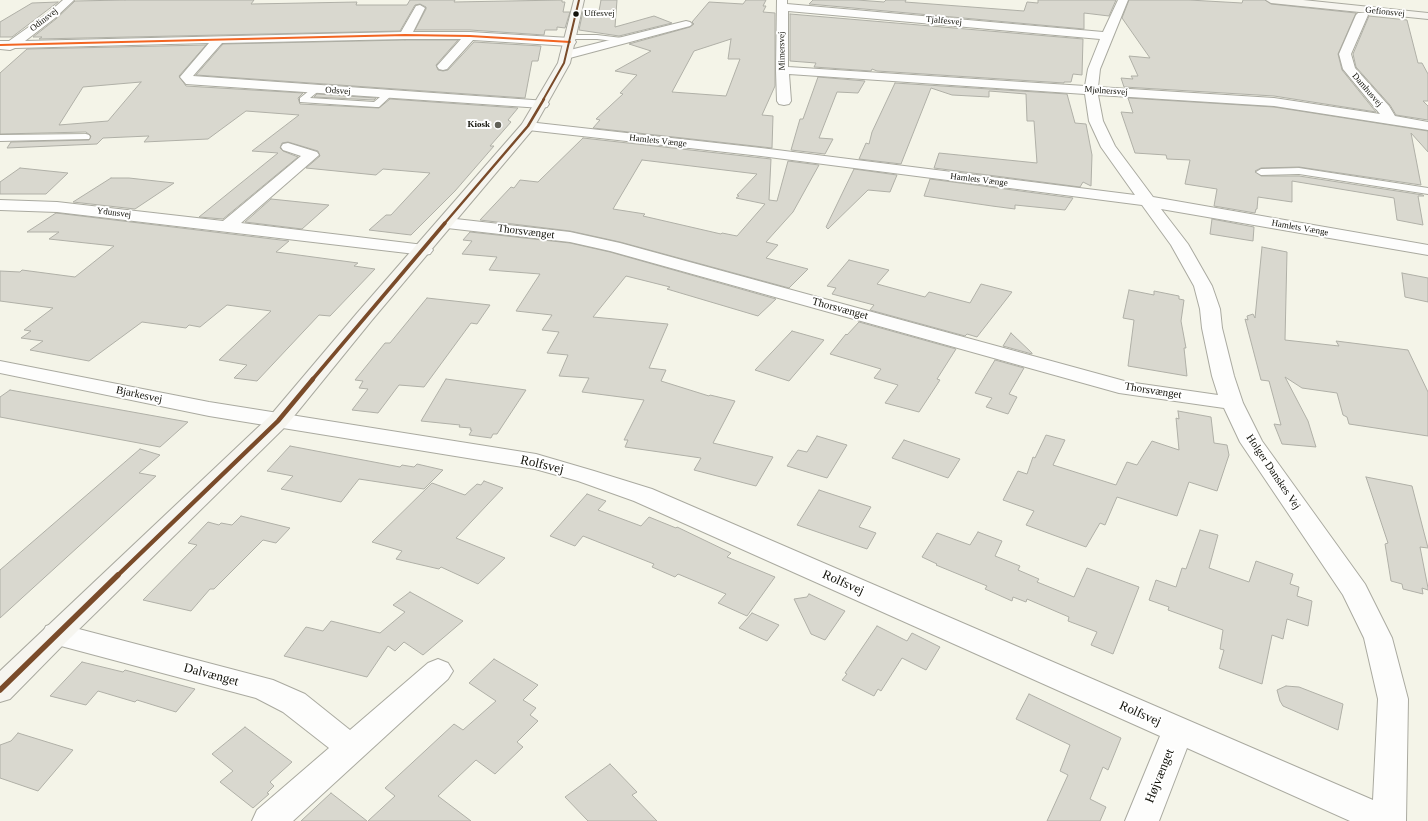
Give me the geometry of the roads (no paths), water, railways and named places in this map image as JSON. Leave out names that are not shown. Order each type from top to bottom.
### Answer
[{"type":"street","name":"Odinsvej","points":[[0,55],[6,45],[51,16],[69,0]]},
{"type":"street","points":[[0,690],[56,634],[278,421],[365,316],[447,223],[528,126],[542,104],[564,63],[579,0]]},
{"type":"street","name":"Holger Danskes Vej","points":[[1123,0],[1094,69],[1091,90],[1096,121],[1108,147],[1146,201],[1179,244],[1202,286],[1210,309],[1212,328],[1223,376],[1232,403],[1250,442],[1356,591],[1378,638],[1393,699],[1387,821]]},
{"type":"street","name":"Gefionsvej","points":[[1271,0],[1428,16]]},
{"type":"street","name":"Tjalfesvej","points":[[782,3],[1107,36]]},
{"type":"street","name":"Mimersvej","points":[[782,3],[782,70],[784,101]]},
{"type":"street","points":[[405,35],[420,8]]},
{"type":"street","name":"Damhusvej","points":[[1362,15],[1345,54],[1346,60],[1349,69],[1384,109],[1390,119]]},
{"type":"street","points":[[6,45],[405,35],[470,36],[569,45],[622,40],[686,24]]},
{"type":"street","points":[[443,66],[470,36]]},
{"type":"street","name":"Odsvej","points":[[219,39],[186,77],[191,81],[542,104]]},
{"type":"street","name":"Mjølnersvej","points":[[782,70],[1274,102],[1428,126]]},
{"type":"street","name":"Hamlets Vænge","points":[[528,126],[762,152],[1146,201],[1428,250]]},
{"type":"street","points":[[228,227],[312,154],[288,147]]},
{"type":"street","name":"Ydunsvej","points":[[0,205],[57,207],[424,250]]},
{"type":"street","name":"Thorsvænget","points":[[447,223],[570,237],[614,247],[1126,388],[1232,403]]},
{"type":"street","name":"Bjarkesvej","points":[[0,367],[209,409],[278,421]]},
{"type":"street","name":"Rolfsvej","points":[[278,421],[536,462],[586,476],[643,495],[1387,821]]},
{"type":"street","name":"Dalvænget","points":[[56,634],[263,688],[294,703],[351,748]]},
{"type":"street","points":[[269,821],[438,671]]},
{"type":"street","name":"Højvænget","points":[[1142,821],[1178,730]]},
{"type":"lane","points":[[569,45],[597,37],[622,40]]},
{"type":"lane","points":[[317,89],[303,100],[376,105],[389,94]]},
{"type":"lane","points":[[0,138],[86,137]]},
{"type":"lane","points":[[1261,172],[1299,171],[1428,191]]},
{"type":"place","name":"Uffesvej","points":[[576,14]]},
{"type":"place","name":"Kiosk","points":[[498,125]]}]
